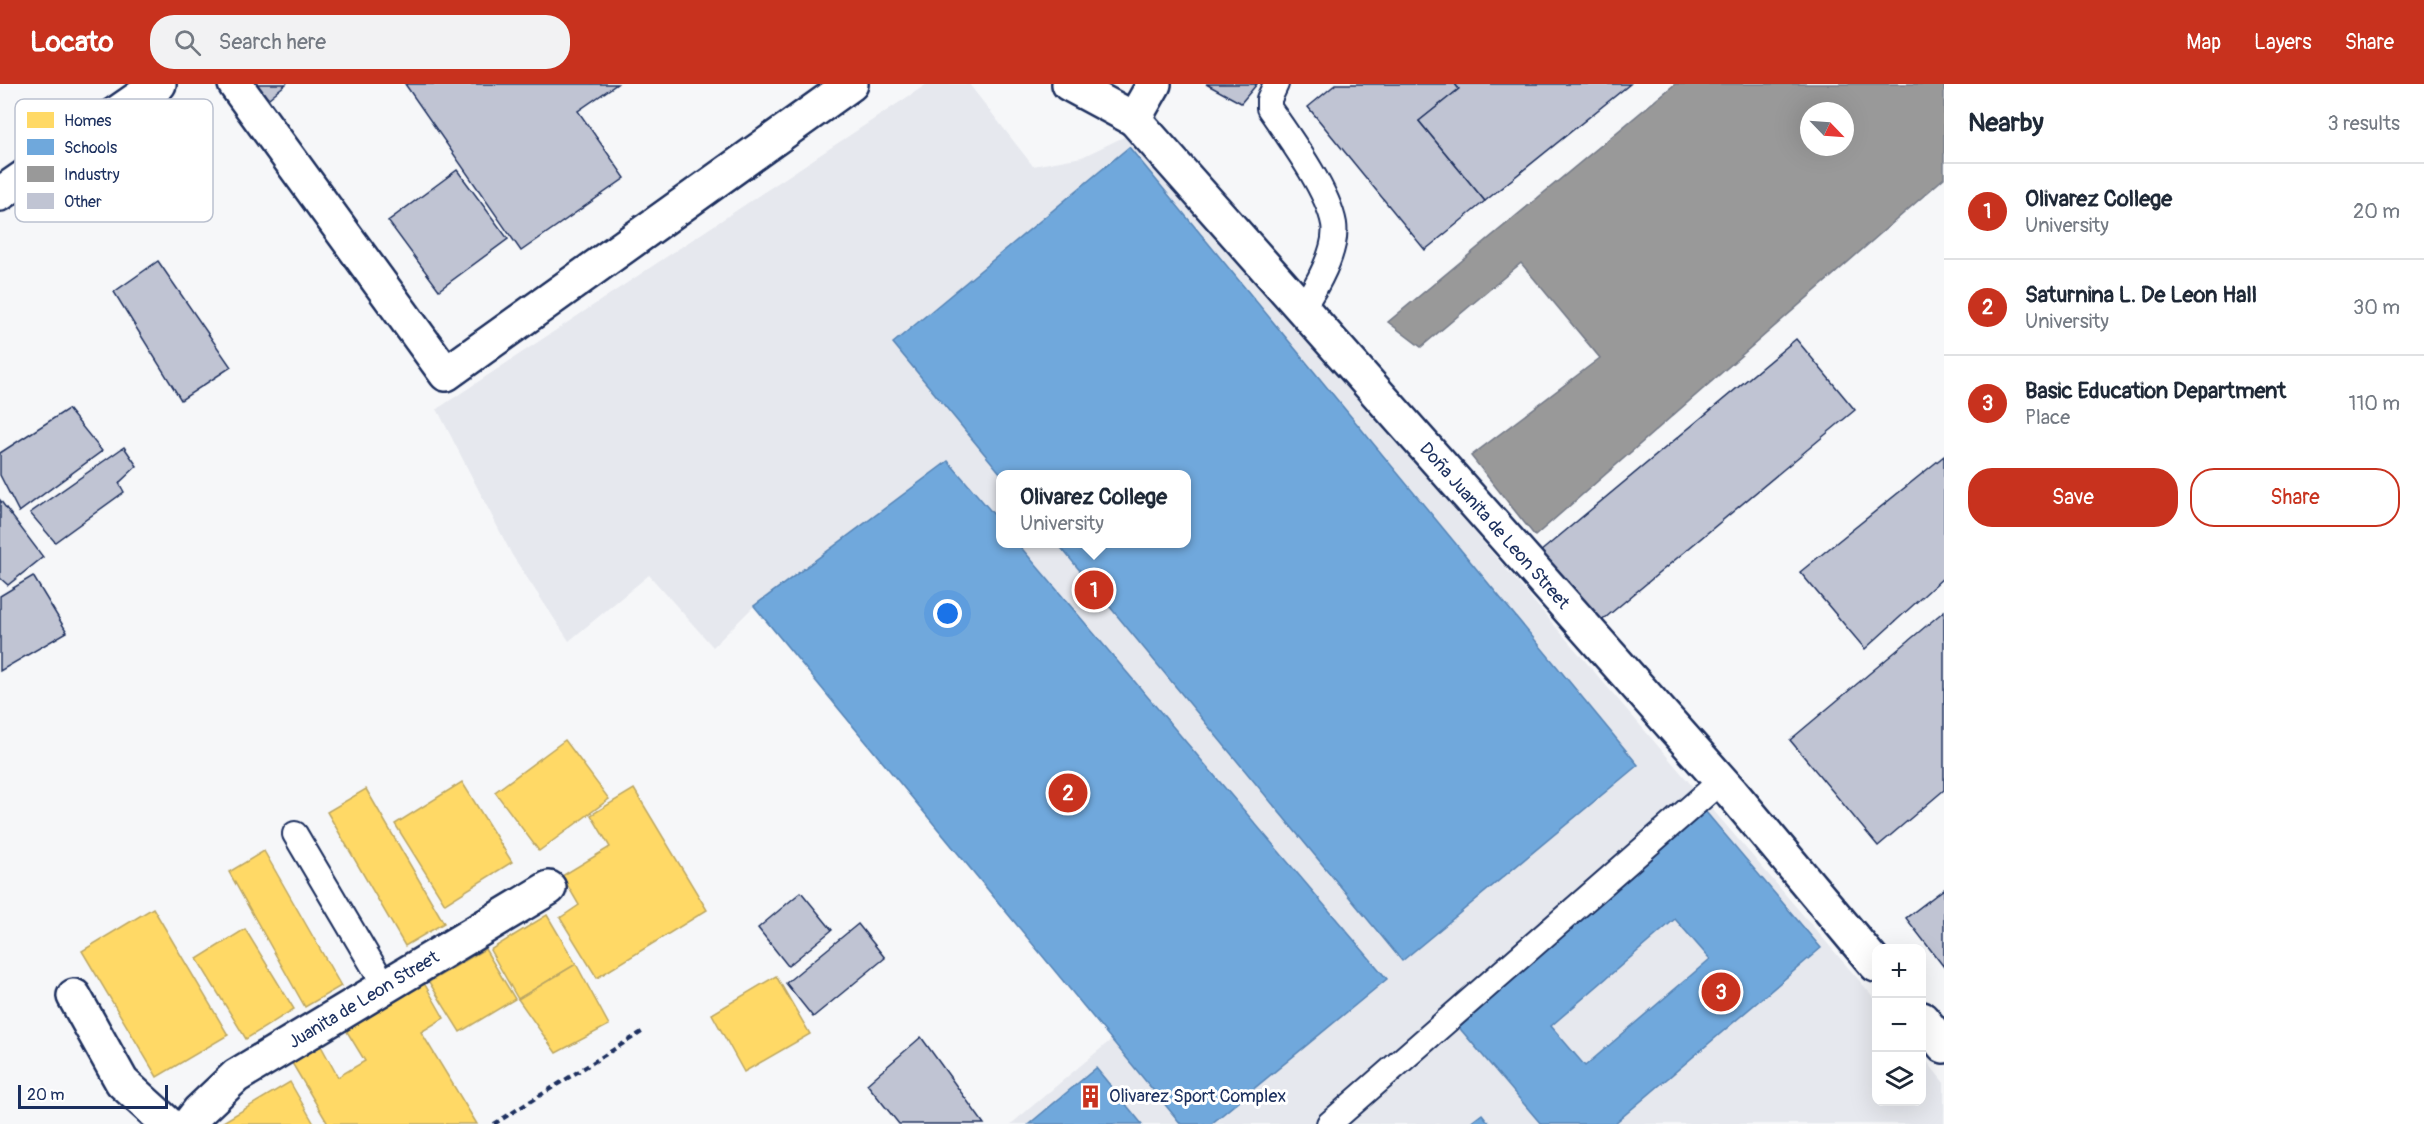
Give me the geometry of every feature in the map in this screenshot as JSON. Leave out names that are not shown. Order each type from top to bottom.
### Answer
[{"type":"street","points":[[137,99],[159,84]]},
{"type":"street","points":[[236,84],[446,374],[851,84]]},
{"type":"street","points":[[1134,119],[1154,84]]},
{"type":"street","name":"Doña Juanita de Leon Street","points":[[1078,86],[1134,119],[1722,780],[1872,960]]},
{"type":"street","points":[[0,194],[15,184]]},
{"type":"street","name":"Juanita de Leon Street","points":[[189,1124],[199,1111],[236,1076],[549,888]]},
{"type":"street","points":[[74,996],[122,1082],[168,1124]]},
{"type":"street","points":[[1926,1024],[1944,1046]]},
{"type":"lane","points":[[1276,84],[1269,99],[1269,108],[1322,194],[1334,225],[1329,258],[1318,285],[1302,308]]},
{"type":"lane","points":[[1329,1124],[1722,780]]},
{"type":"lane","points":[[295,834],[385,986]]},
{"type":"path","points":[[494,1124],[645,1029]]},
{"type":"shaded area","points":[[927,84],[969,84],[1033,166],[1082,157],[1132,133],[1872,995],[1872,1106],[1926,1106],[1926,1060],[1944,1083],[1944,1124],[1011,1124],[1111,1040],[754,606],[713,647],[649,575],[569,641],[512,555],[437,409]]},
{"type":"building: Homes","points":[[565,740],[609,799],[539,851],[495,792]]},
{"type":"building: Homes","points":[[462,782],[512,862],[445,904],[395,824]]},
{"type":"building: Homes","points":[[366,789],[444,923],[405,946],[327,812]]},
{"type":"building: Homes","points":[[634,789],[707,910],[597,978],[560,918],[579,905],[562,876],[610,847],[591,815]]},
{"type":"building: Homes","points":[[264,851],[341,986],[305,1007],[229,872]]},
{"type":"building: Homes","points":[[153,908],[228,1035],[157,1077],[82,951]]},
{"type":"building: Homes","points":[[547,915],[576,964],[518,999],[490,950]]},
{"type":"building: Homes","points":[[245,929],[294,1009],[246,1039],[197,959]]},
{"type":"building: Homes","points":[[485,949],[515,999],[460,1032],[429,982]]},
{"type":"building: Homes","points":[[576,964],[609,1025],[556,1053],[518,999]]},
{"type":"building: Homes","points":[[776,976],[810,1034],[744,1072],[712,1014]]},
{"type":"building: Homes","points":[[424,983],[444,1018],[421,1032],[477,1124],[328,1124],[292,1063],[321,1046],[338,1077],[365,1061],[346,1030]]},
{"type":"building: Homes","points":[[290,1082],[314,1124],[224,1124],[223,1122]]},
{"type":"building: Schools","points":[[1129,147],[1638,765],[1402,961],[1061,548],[1191,548],[1191,470],[998,470],[893,343]]},
{"type":"building: Schools","points":[[948,461],[996,517],[996,548],[1021,548],[1387,979],[1211,1124],[1181,1124],[754,606]]},
{"type":"building: Schools","points":[[1705,811],[1821,948],[1614,1124],[1541,1124],[1456,1024]],"holes":[[[1675,919],[1710,959],[1585,1066],[1551,1026]]]},
{"type":"building: Schools","name":"Olivarez Sport Complex","points":[[1096,1068],[1142,1124],[1029,1124]]},
{"type":"building: Schools","points":[[1482,1114],[1490,1124],[1469,1124]]},
{"type":"building: Industry","points":[[1675,84],[1944,84],[1944,178],[1535,536],[1471,456],[1600,358],[1521,263],[1421,347],[1388,322]]},
{"type":"building: Other","points":[[251,84],[286,84],[263,103]]},
{"type":"building: Other","points":[[405,84],[617,84],[578,111],[625,178],[521,251]]},
{"type":"building: Other","points":[[1206,84],[1257,84],[1241,103]]},
{"type":"building: Other","points":[[1336,84],[1455,84],[1459,89],[1419,121],[1485,201],[1425,250],[1308,107]]},
{"type":"building: Other","points":[[1455,84],[1630,84],[1485,201],[1419,121],[1459,89]]},
{"type":"building: Other","points":[[457,170],[508,239],[439,290],[388,221]]},
{"type":"building: Other","points":[[158,261],[231,367],[181,400],[114,292]]},
{"type":"building: Other","points":[[1796,339],[1855,410],[1599,623],[1540,552]]},
{"type":"building: Other","points":[[68,409],[102,451],[19,512],[0,475],[0,453]]},
{"type":"building: Other","points":[[124,447],[137,466],[119,483],[124,492],[55,542],[30,513]]},
{"type":"building: Other","points":[[1944,456],[1944,577],[1865,649],[1800,572]]},
{"type":"building: Other","points":[[0,500],[43,557],[8,585],[0,578]]},
{"type":"building: Other","points":[[33,576],[67,632],[0,671],[0,596]]},
{"type":"building: Other","points":[[1944,611],[1944,790],[1878,846],[1790,740]]},
{"type":"building: Other","points":[[1944,889],[1944,967],[1906,918]]},
{"type":"building: Other","points":[[801,892],[832,930],[788,966],[758,928]]},
{"type":"building: Other","points":[[858,924],[885,958],[813,1017],[786,983]]},
{"type":"building: Other","points":[[921,1037],[984,1124],[899,1124],[867,1084]]},
{"type":"place","name":"Olivarez College","points":[[1094,590]]},
{"type":"place","name":"Saturnina L. De Leon Hall","points":[[1068,793]]},
{"type":"place","name":"Basic Education Department","points":[[1721,992]]},
{"type":"place","name":"Olivarez Sport Complex","points":[[1091,1096]]}]
